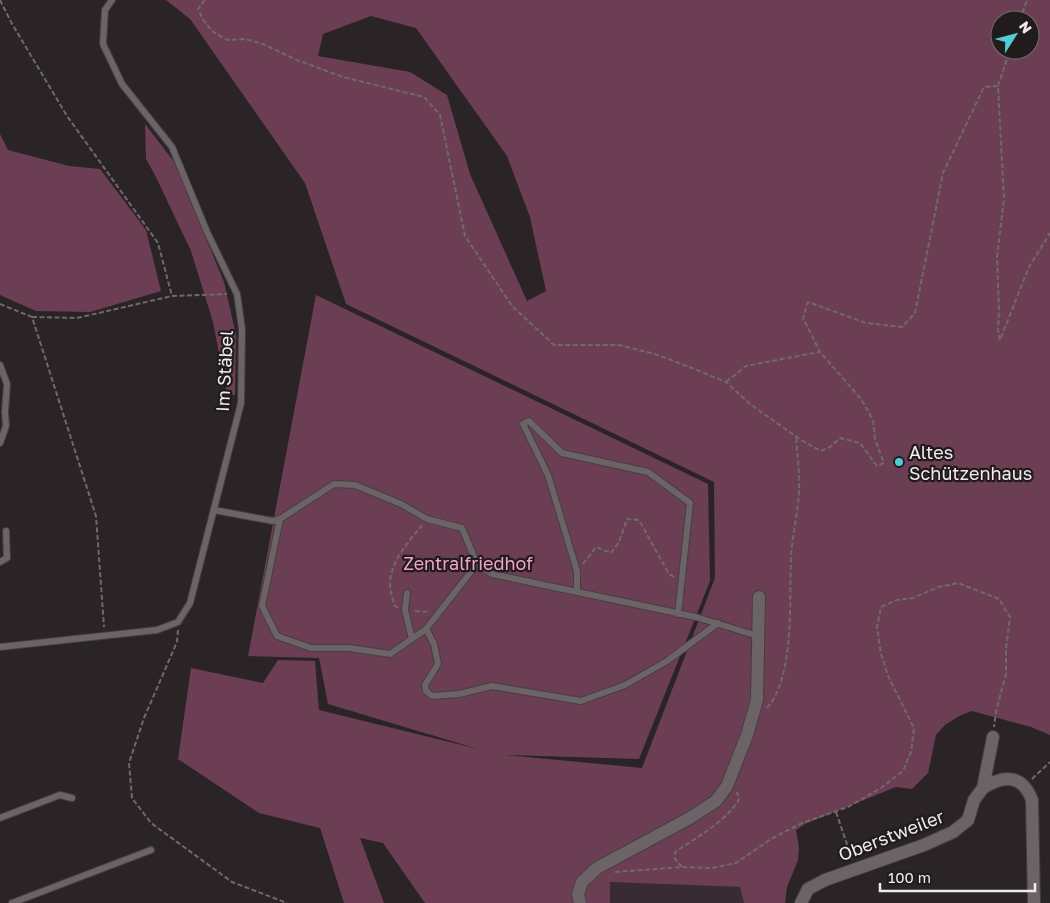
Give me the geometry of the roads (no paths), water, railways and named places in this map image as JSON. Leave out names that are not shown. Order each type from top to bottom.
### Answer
[{"type":"street","points":[[580,903],[578,894],[582,882],[596,868],[688,820],[716,801],[727,786],[747,735],[757,700],[759,597]]},
{"type":"street","name":"Oberstweiler","points":[[801,903],[808,889],[825,880],[924,845],[953,832],[968,820],[974,800],[982,788],[993,737]]},
{"type":"street","points":[[982,788],[995,781],[1009,780],[1020,782],[1025,786],[1032,800],[1034,903]]},
{"type":"lane","name":"Im Stäbel","points":[[0,647],[157,630],[178,622],[190,603],[241,403],[242,329],[237,294],[207,232],[172,147],[122,84],[103,44],[106,0]]},
{"type":"lane","points":[[105,10],[112,0]]},
{"type":"lane","points":[[0,365],[7,384],[6,426],[0,443]]},
{"type":"lane","points":[[577,591],[577,571],[548,475],[523,424],[529,421],[562,453],[648,472],[690,503],[678,614]]},
{"type":"lane","points":[[214,510],[273,522],[334,484],[355,485],[401,504],[427,519],[462,528],[477,564],[492,574],[696,617],[758,636]]},
{"type":"lane","points":[[280,519],[262,606],[277,636],[310,648],[349,648],[390,654],[426,629],[477,564]]},
{"type":"lane","points":[[0,562],[7,558],[6,531]]},
{"type":"lane","points":[[407,593],[405,610],[412,639]]},
{"type":"lane","points":[[426,629],[434,644],[438,664],[424,685],[426,691],[432,696],[459,694],[492,686],[581,701],[625,685],[667,661],[718,623]]},
{"type":"lane","points":[[0,818],[60,795],[72,798]]},
{"type":"lane","points":[[12,903],[151,850]]},
{"type":"place","name":"Altes Schützenhaus","points":[[899,462]]},
{"type":"park label","name":"Zentralfriedhof","points":[[468,563]]}]
